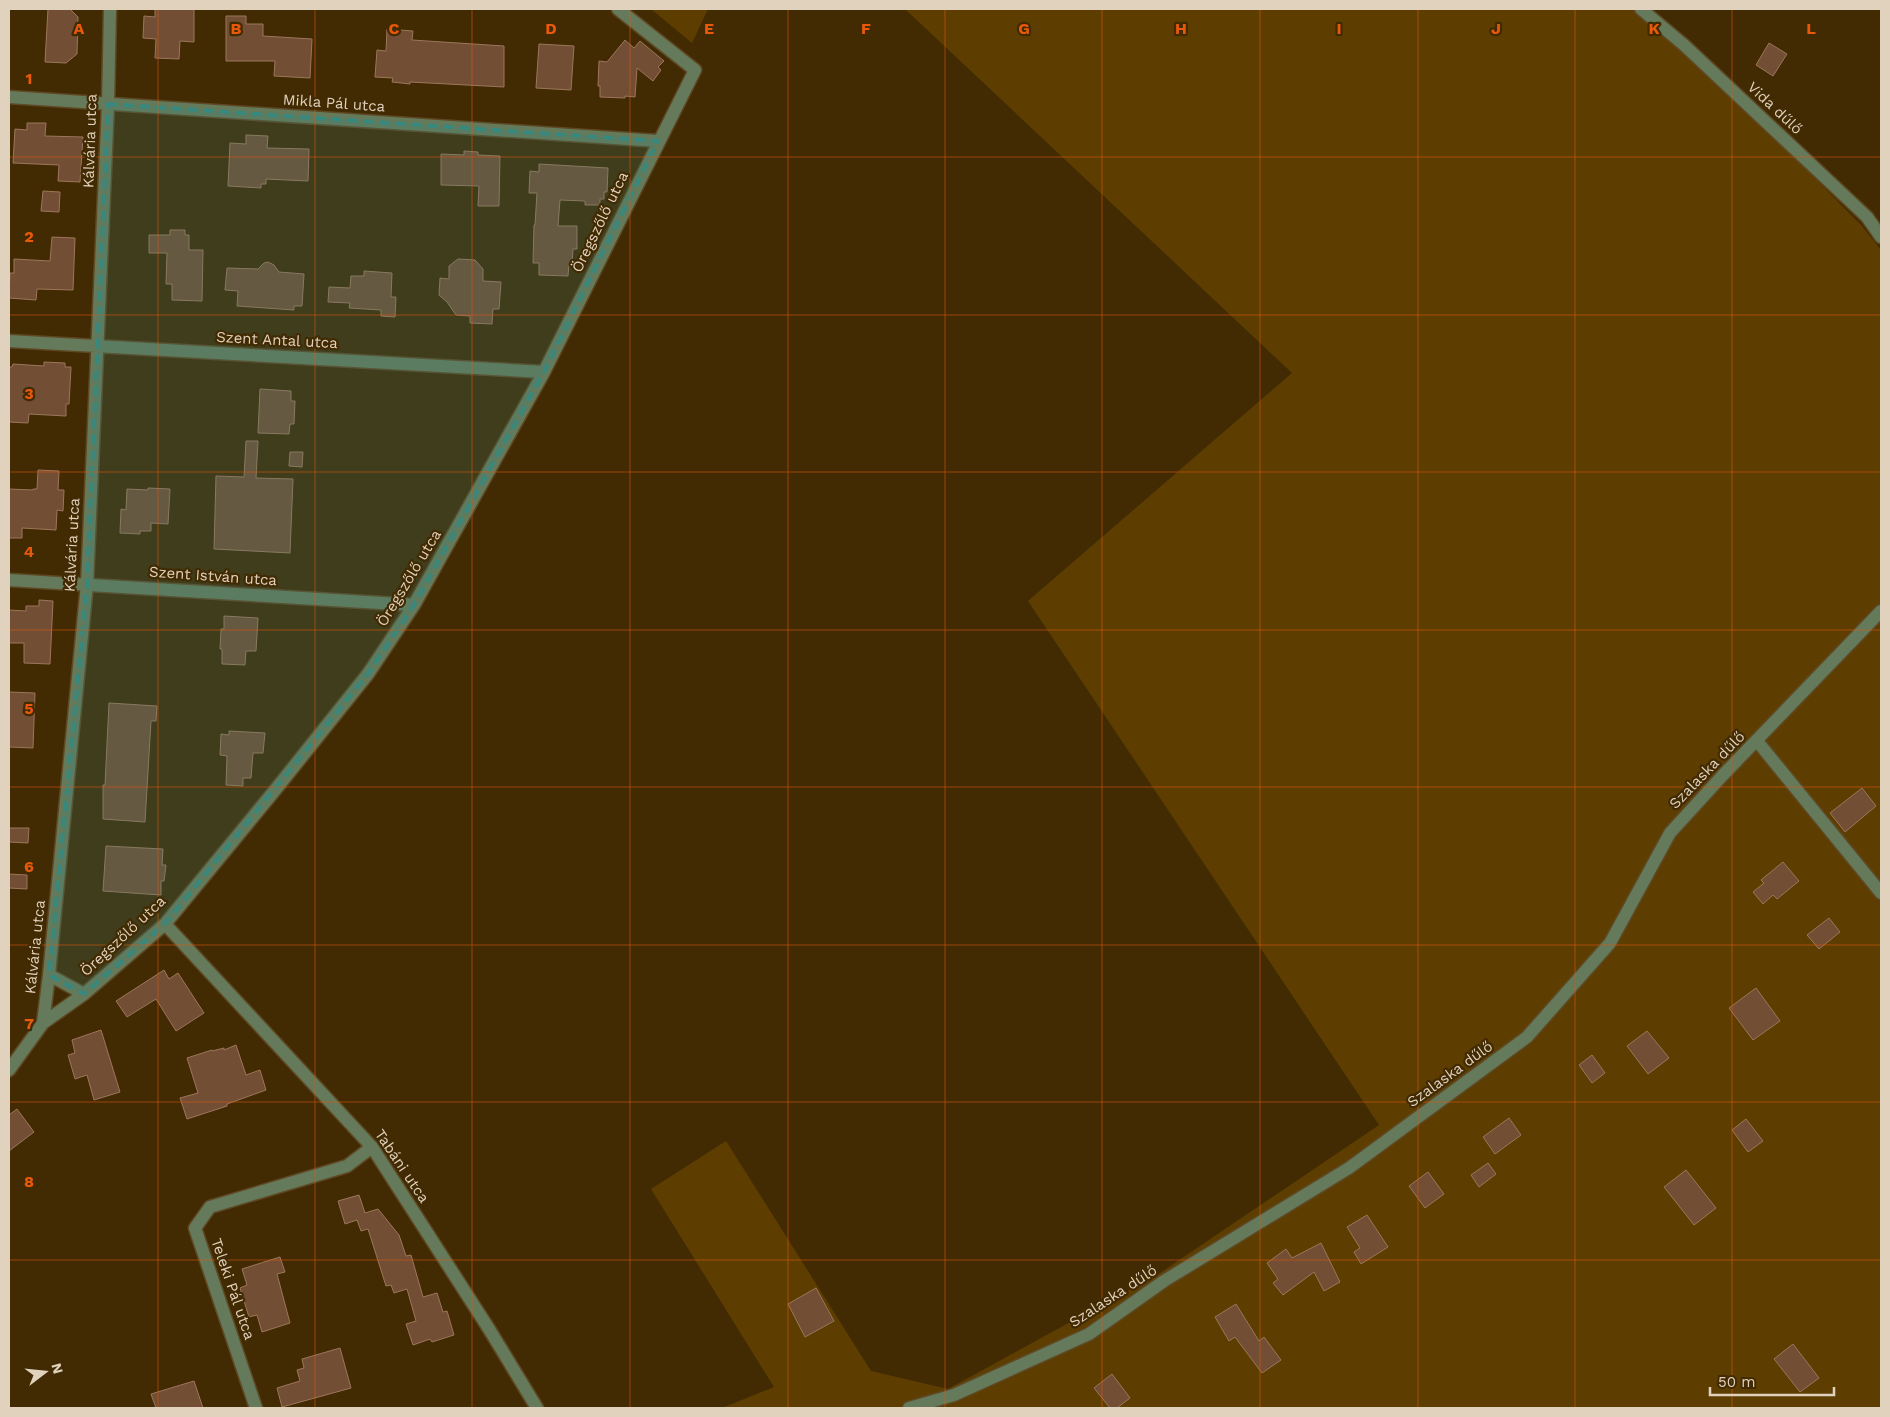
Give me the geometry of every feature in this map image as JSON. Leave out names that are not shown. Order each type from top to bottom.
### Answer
[{"type":"street","name":"Kálvária utca","points":[[9,1070],[43,1023],[49,976],[86,584],[108,104],[110,9]]},
{"type":"street","name":"Öregszőlő utca","points":[[43,1023],[84,994],[165,924],[362,682],[414,605],[544,372],[694,70],[618,9]]},
{"type":"street","name":"Vida dűlő","points":[[1641,9],[1684,45],[1867,217],[1881,237]]},
{"type":"street","name":"Mikla Pál utca","points":[[9,97],[658,141]]},
{"type":"street","name":"Szent Antal utca","points":[[9,341],[544,372]]},
{"type":"street","name":"Szent István utca","points":[[9,580],[414,605]]},
{"type":"street","name":"Szalaska dűlő","points":[[909,1408],[954,1395],[1089,1334],[1164,1281],[1349,1168],[1527,1037],[1610,943],[1670,833],[1723,774],[1881,611]]},
{"type":"street","points":[[1757,741],[1881,893]]},
{"type":"street","name":"Tabáni utca","points":[[165,924],[372,1147],[489,1329],[537,1408]]},
{"type":"street","points":[[49,976],[84,994]]},
{"type":"street","name":"Teleki Pál utca","points":[[256,1408],[195,1228],[210,1207],[347,1166],[372,1147]]},
{"type":"highlighted area","points":[[108,104],[658,141],[544,372],[414,605],[368,674],[165,924],[84,994],[49,975],[87,584]]},
{"type":"shaded area","points":[[651,9],[708,9],[692,43]]},
{"type":"shaded area","points":[[905,9],[1635,9],[1656,27],[1684,45],[1862,226],[1881,250],[1881,1408],[722,1408],[774,1387],[651,1189],[726,1141],[871,1371],[948,1389],[1160,1273],[1379,1125],[1028,601],[1292,373]]},
{"type":"building","points":[[48,9],[70,9],[78,17],[77,54],[66,63],[45,62]]},
{"type":"building","points":[[155,9],[194,9],[194,42],[180,41],[179,59],[155,58],[156,39],[143,38],[144,16],[155,17]]},
{"type":"building","points":[[226,16],[246,16],[246,24],[263,24],[263,36],[312,39],[310,78],[274,76],[275,61],[226,61]]},
{"type":"building","points":[[387,29],[413,31],[412,40],[504,46],[504,87],[410,82],[410,84],[392,82],[393,78],[375,77],[377,50],[386,51]]},
{"type":"building","points":[[625,40],[634,48],[640,41],[664,61],[658,67],[661,70],[653,81],[637,68],[635,97],[600,97],[600,86],[598,86],[599,61],[607,62]]},
{"type":"building","points":[[1769,43],[1787,54],[1773,76],[1756,65]]},
{"type":"building","points":[[539,44],[574,46],[571,90],[536,88]]},
{"type":"building","points":[[27,123],[46,123],[45,136],[83,137],[80,182],[58,181],[59,165],[13,163],[15,129],[27,130]]},
{"type":"building","points":[[246,135],[268,136],[267,148],[309,149],[308,181],[266,179],[266,184],[261,184],[261,188],[228,186],[230,143],[246,144]]},
{"type":"building","points":[[464,151],[478,152],[478,155],[500,156],[499,206],[478,206],[479,186],[441,185],[441,154],[464,155]]},
{"type":"building","points":[[539,164],[608,168],[607,192],[604,192],[604,199],[600,199],[600,205],[585,205],[585,201],[560,200],[558,226],[577,226],[577,249],[573,249],[572,265],[569,264],[568,276],[539,275],[539,263],[533,263],[537,193],[529,193],[530,171],[539,172]]},
{"type":"building","points":[[43,191],[60,192],[59,212],[41,211]]},
{"type":"building","points":[[170,230],[185,230],[185,235],[189,235],[189,250],[203,250],[202,301],[172,300],[172,284],[166,284],[167,253],[149,253],[149,235],[170,235]]},
{"type":"building","points":[[52,237],[75,238],[73,290],[37,289],[36,300],[9,298],[10,273],[14,273],[14,259],[50,261]]},
{"type":"building","points":[[458,259],[475,260],[483,269],[483,281],[501,282],[499,309],[493,309],[492,324],[470,323],[470,316],[456,315],[447,302],[439,295],[440,278],[449,279],[449,266]]},
{"type":"building","points":[[268,262],[274,265],[279,272],[304,274],[302,306],[294,306],[294,310],[237,306],[238,291],[225,290],[227,268],[258,269]]},
{"type":"building","points":[[364,271],[392,273],[391,297],[396,297],[395,317],[381,316],[381,310],[349,308],[350,303],[328,302],[329,287],[350,288],[351,276],[364,276]]},
{"type":"building","points":[[44,362],[65,363],[65,367],[71,367],[69,404],[66,404],[66,416],[29,414],[28,423],[9,422],[9,367],[12,367],[13,364],[44,366]]},
{"type":"building","points":[[260,389],[291,391],[291,401],[295,401],[294,424],[290,424],[289,434],[258,433]]},
{"type":"building","points":[[246,441],[258,441],[256,478],[293,479],[290,553],[214,549],[216,476],[244,477]]},
{"type":"building","points":[[290,452],[303,452],[302,467],[289,466]]},
{"type":"building","points":[[38,470],[59,471],[58,490],[64,490],[63,511],[57,510],[56,530],[22,528],[22,538],[9,538],[9,489],[37,489]]},
{"type":"building","points":[[148,488],[170,489],[168,524],[151,523],[151,531],[140,531],[140,534],[120,533],[121,509],[126,510],[127,489],[148,490]]},
{"type":"building","points":[[39,600],[53,601],[50,664],[24,663],[24,643],[9,643],[9,610],[26,611],[26,606],[39,606]]},
{"type":"building","points":[[224,616],[258,618],[256,651],[246,651],[245,665],[222,664],[222,649],[220,649],[221,629],[224,629]]},
{"type":"building","points":[[9,692],[35,693],[33,748],[9,747]]},
{"type":"building","points":[[109,703],[157,706],[156,721],[151,721],[145,822],[103,819],[103,785],[105,785]]},
{"type":"building","points":[[229,731],[265,733],[263,753],[253,753],[251,778],[243,778],[243,786],[226,785],[227,756],[220,755],[221,734],[229,735]]},
{"type":"building","points":[[1862,788],[1876,806],[1845,832],[1830,813]]},
{"type":"building","points":[[9,828],[29,828],[28,843],[9,842]]},
{"type":"building","points":[[106,846],[163,849],[162,865],[166,865],[164,881],[161,881],[161,895],[103,891]]},
{"type":"building","points":[[1783,862],[1799,881],[1777,899],[1773,895],[1763,904],[1753,892],[1764,883],[1761,880]]},
{"type":"building","points":[[9,874],[27,875],[27,889],[9,888]]},
{"type":"building","points":[[1829,918],[1840,932],[1819,949],[1807,935]]},
{"type":"building","points":[[164,970],[169,979],[178,973],[204,1013],[176,1031],[156,999],[127,1017],[116,1001]]},
{"type":"building","points":[[1756,988],[1780,1021],[1753,1040],[1729,1008]]},
{"type":"building","points":[[101,1030],[120,1092],[94,1100],[87,1075],[75,1079],[68,1055],[75,1053],[72,1040]]},
{"type":"building","points":[[1647,1031],[1669,1058],[1648,1074],[1627,1046]]},
{"type":"building","points":[[236,1045],[246,1075],[260,1070],[266,1090],[227,1104],[227,1106],[187,1119],[180,1098],[198,1093],[187,1058],[212,1050],[224,1048],[224,1050]]},
{"type":"building","points":[[1592,1055],[1605,1073],[1592,1083],[1579,1065]]},
{"type":"building","points":[[17,1109],[34,1132],[9,1151],[9,1115]]},
{"type":"building","points":[[1509,1118],[1521,1135],[1495,1154],[1483,1137]]},
{"type":"building","points":[[1746,1119],[1763,1141],[1748,1152],[1732,1130]]},
{"type":"building","points":[[1488,1163],[1496,1174],[1479,1187],[1471,1175]]},
{"type":"building","points":[[1686,1170],[1716,1208],[1694,1225],[1664,1187]]},
{"type":"building","points":[[1428,1172],[1444,1194],[1425,1208],[1409,1186]]},
{"type":"building","points":[[359,1195],[365,1213],[378,1209],[399,1235],[406,1256],[411,1255],[423,1297],[437,1293],[443,1312],[447,1311],[454,1335],[432,1342],[430,1339],[413,1345],[406,1324],[416,1321],[407,1289],[394,1293],[391,1285],[386,1286],[368,1229],[361,1231],[357,1220],[345,1224],[338,1201]]},
{"type":"building","points":[[1367,1215],[1388,1247],[1361,1264],[1354,1252],[1360,1248],[1347,1227]]},
{"type":"building","points":[[1321,1243],[1340,1282],[1324,1291],[1314,1272],[1283,1295],[1273,1283],[1278,1279],[1267,1263],[1286,1249],[1292,1258]]},
{"type":"building","points":[[280,1257],[285,1272],[277,1274],[290,1323],[262,1332],[257,1315],[249,1317],[240,1288],[247,1285],[242,1269]]},
{"type":"building","points":[[816,1288],[834,1321],[805,1337],[788,1304]]},
{"type":"building","points":[[1236,1304],[1259,1341],[1264,1337],[1281,1360],[1262,1373],[1235,1337],[1229,1341],[1215,1317]]},
{"type":"building","points":[[1793,1344],[1819,1378],[1800,1392],[1774,1359]]},
{"type":"building","points":[[340,1348],[351,1388],[282,1407],[277,1388],[300,1381],[297,1370],[304,1368],[302,1359]]},
{"type":"building","points":[[1112,1374],[1130,1398],[1117,1408],[1110,1408],[1094,1388]]},
{"type":"building","points":[[194,1381],[203,1408],[156,1408],[151,1394]]}]
